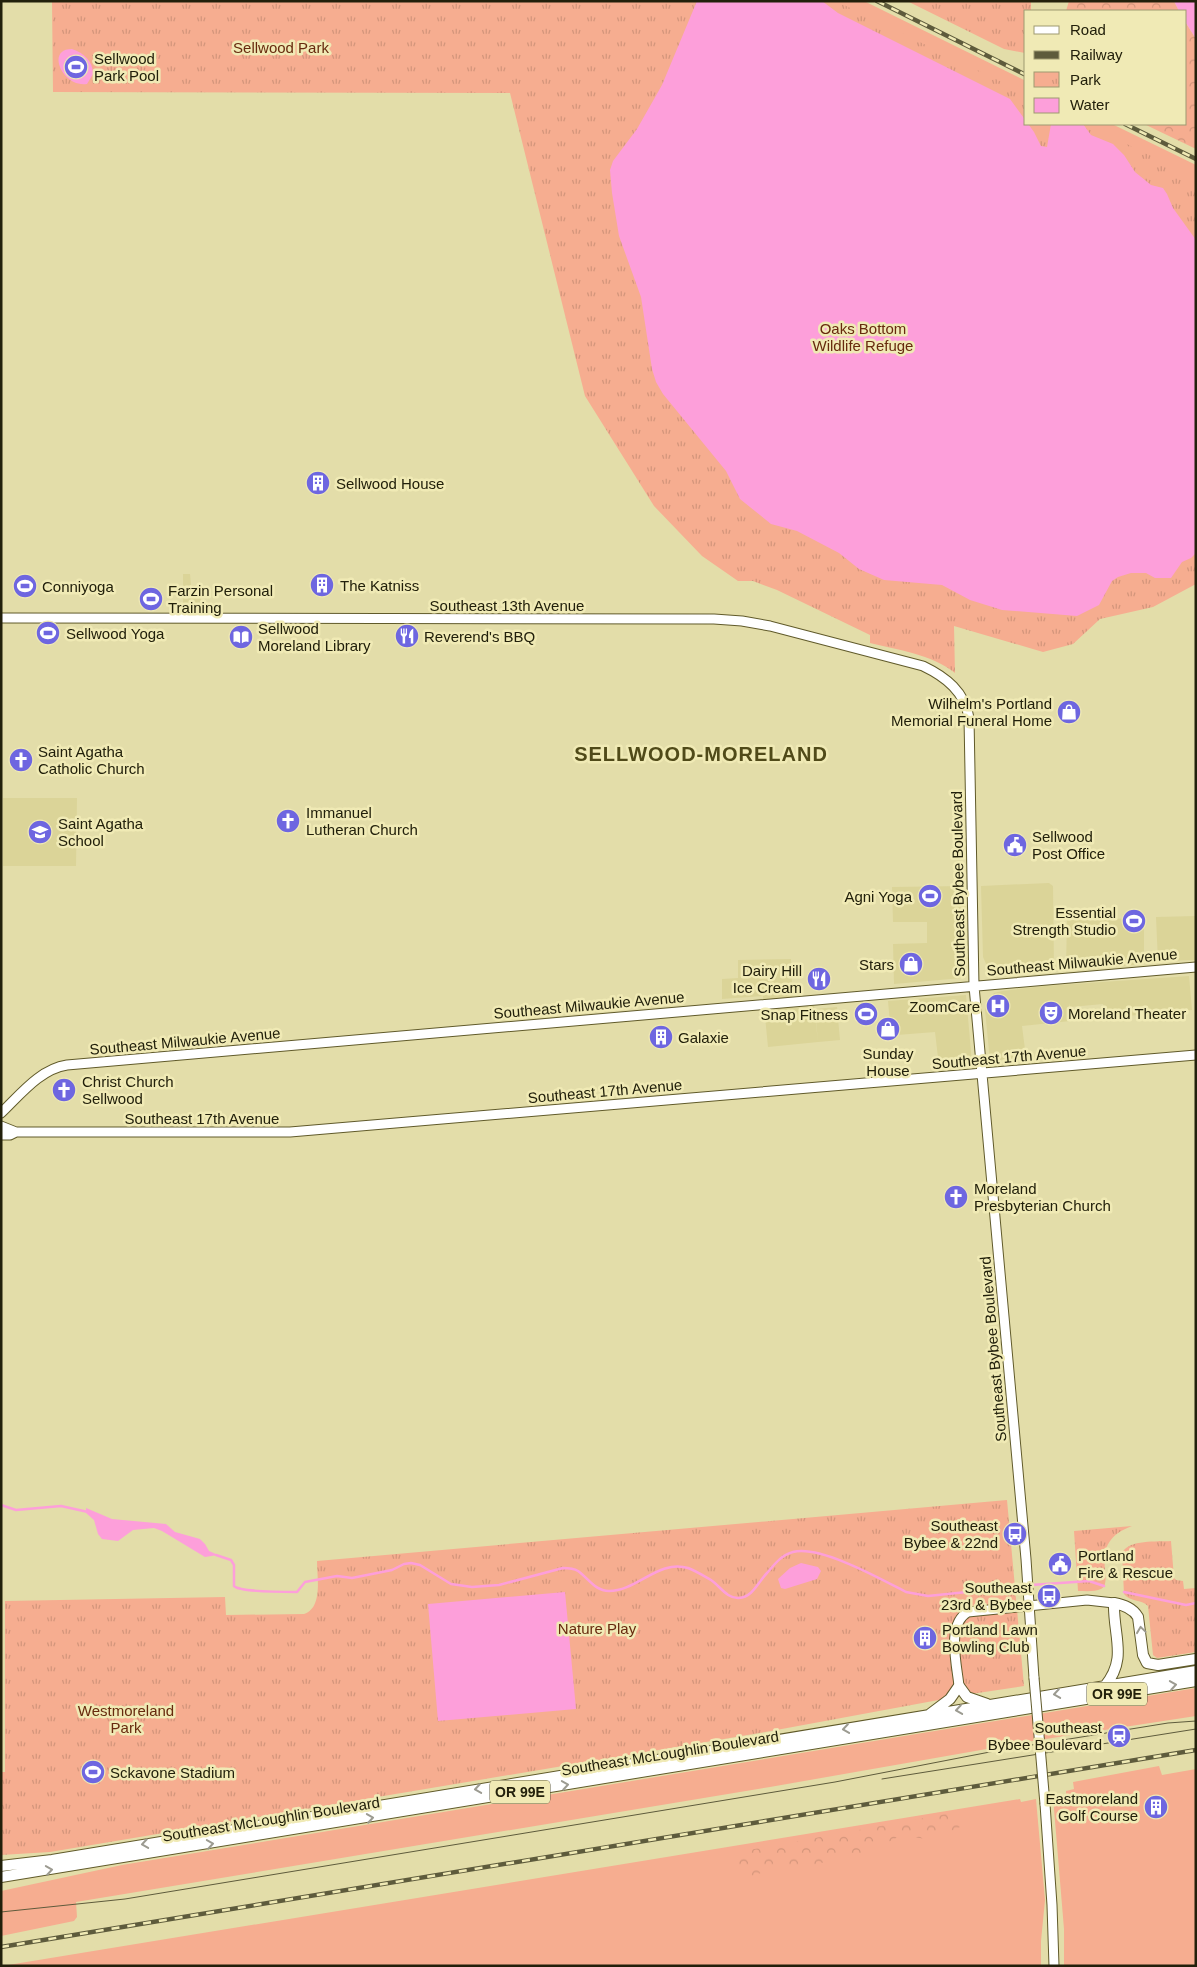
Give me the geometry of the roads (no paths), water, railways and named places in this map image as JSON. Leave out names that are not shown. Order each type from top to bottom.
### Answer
[{"type":"highway","points":[[1105,1686],[1118,1663],[1114,1603],[1129,1608],[1138,1617],[1143,1655],[1148,1663],[1158,1665],[1196,1659]]},
{"type":"highway","name":"Southeast McLoughlin Boulevard","points":[[1,1866],[358,1810],[1196,1671]]},
{"type":"highway","name":"Southeast McLoughlin Boulevard","points":[[1,1877],[1196,1681]]},
{"type":"highway","points":[[930,1715],[950,1699],[958,1686],[967,1697],[990,1705]]},
{"type":"highway","points":[[1,1883],[12,1876]]},
{"type":"street","name":"Southeast 13th Avenue","points":[[1,618],[714,619],[742,621],[785,629],[923,666],[935,672],[959,691],[968,711],[969,729]]},
{"type":"street","name":"Southeast Bybee Boulevard","points":[[969,729],[974,986],[1028,1586],[1052,1905],[1054,1966]]},
{"type":"street","name":"Southeast Milwaukie Avenue","points":[[1,1113],[42,1075],[54,1068],[67,1065],[1196,967]]},
{"type":"street","name":"Southeast 17th Avenue","points":[[1,1126],[16,1132],[290,1132],[1196,1055]]},
{"type":"street","name":"Southeast 17th Avenue","points":[[1,1135],[10,1135],[16,1132]]},
{"type":"street","points":[[958,1686],[956,1627],[961,1617],[972,1610],[1087,1600],[1114,1603]]},
{"type":"water","name":"Oaks Bottom Wildlife Refuge","points":[[697,1],[822,1],[838,13],[1010,99],[1024,118],[1024,125],[1029,125],[1041,146],[1047,147],[1051,125],[1084,125],[1091,135],[1113,144],[1124,155],[1135,172],[1151,185],[1163,188],[1173,208],[1196,240],[1196,553],[1191,558],[1182,562],[1171,578],[1155,578],[1146,573],[1131,573],[1118,577],[1112,581],[1099,605],[1077,616],[1002,610],[970,600],[942,585],[884,580],[859,569],[839,553],[797,531],[771,524],[740,499],[726,471],[663,394],[656,382],[652,369],[641,297],[619,236],[610,170],[613,161],[637,129],[662,85]]},
{"type":"water","points":[[1174,1],[1196,1],[1196,39],[1187,25],[1187,10],[1178,10]]},
{"type":"water","name":"Sellwood Park Pool","points":[[72,49],[84,55],[90,61],[93,74],[87,84],[78,84],[71,80],[60,68],[60,55],[64,51]]},
{"type":"water","points":[[86,1508],[112,1519],[166,1524],[175,1532],[200,1539],[209,1551],[218,1555],[205,1557],[154,1528],[133,1530],[118,1541],[102,1539],[98,1534],[94,1520],[86,1513]]},
{"type":"water","points":[[801,1563],[818,1567],[821,1571],[817,1579],[785,1589],[781,1588],[778,1579],[790,1568]]},
{"type":"water","points":[[565,1592],[576,1709],[438,1721],[428,1604]]},
{"type":"waterway","points":[[1,1505],[16,1510],[61,1506],[88,1512]]},
{"type":"waterway","points":[[216,1555],[231,1560],[234,1565],[234,1586],[254,1591],[274,1592],[297,1592],[305,1582],[337,1576],[352,1578],[392,1570],[411,1563],[420,1565],[451,1584],[472,1587],[499,1585],[563,1568],[570,1568],[578,1571],[600,1589],[609,1591],[619,1590],[658,1571],[677,1566],[697,1572],[711,1580],[727,1594],[739,1598],[752,1592],[781,1558],[789,1553],[805,1551],[834,1558],[882,1579],[906,1592],[928,1596],[1025,1586]]},
{"type":"waterway","points":[[1031,1585],[1089,1581],[1104,1586]]},
{"type":"waterway","points":[[1124,1592],[1186,1605],[1196,1603]]},
{"type":"tram line","points":[[1,1912],[125,1899],[835,1782],[995,1751],[1168,1723],[1196,1721]]},
{"type":"tram line","points":[[882,1779],[1196,1729]]},
{"type":"railway","points":[[877,1],[1024,74]]},
{"type":"railway","points":[[1127,125],[1196,159]]},
{"type":"railway","points":[[1,1947],[1196,1750]]},
{"type":"place","name":"Sellwood Park Pool","points":[[76,67]]},
{"type":"place","name":"Sellwood House","points":[[318,483]]},
{"type":"place","name":"The Katniss","points":[[322,585]]},
{"type":"place","name":"Conniyoga","points":[[25,586]]},
{"type":"place","name":"Farzin Personal Training","points":[[151,599]]},
{"type":"place","name":"Sellwood Yoga","points":[[48,633]]},
{"type":"place","name":"Reverend's BBQ","points":[[407,636]]},
{"type":"place","name":"Sellwood Moreland Library","points":[[241,637]]},
{"type":"place","name":"Wilhelm's Portland Memorial Funeral Home","points":[[1069,712]]},
{"type":"place","name":"Saint Agatha Catholic Church","points":[[21,760]]},
{"type":"place","name":"Immanuel Lutheran Church","points":[[288,821]]},
{"type":"place","name":"Saint Agatha School","points":[[40,832]]},
{"type":"place","name":"Sellwood Post Office","points":[[1015,845]]},
{"type":"place","name":"Agni Yoga","points":[[930,896]]},
{"type":"place","name":"Essential Strength Studio","points":[[1134,921]]},
{"type":"place","name":"Stars","points":[[911,964]]},
{"type":"place","name":"Dairy Hill Ice Cream","points":[[819,979]]},
{"type":"place","name":"ZoomCare","points":[[998,1006]]},
{"type":"place","name":"Moreland Theater","points":[[1051,1013]]},
{"type":"place","name":"Snap Fitness","points":[[866,1014]]},
{"type":"place","name":"Sunday House","points":[[888,1029]]},
{"type":"place","name":"Galaxie","points":[[661,1037]]},
{"type":"place","name":"Christ Church Sellwood","points":[[64,1090]]},
{"type":"place","name":"Moreland Presbyterian Church","points":[[956,1197]]},
{"type":"place","name":"Southeast Bybee & 22nd","points":[[1015,1534]]},
{"type":"place","name":"Portland Fire & Rescue","points":[[1060,1564]]},
{"type":"place","name":"Southeast 23rd & Bybee","points":[[1049,1596]]},
{"type":"place","name":"Portland Lawn Bowling Club","points":[[925,1638]]},
{"type":"place","name":"Southeast Bybee Boulevard","points":[[1119,1736]]},
{"type":"place","name":"Sckavone Stadium","points":[[93,1772]]},
{"type":"place","name":"Eastmoreland Golf Course","points":[[1156,1807]]},
{"type":"district","name":"SELLWOOD-MORELAND","points":[[701,754]]},
{"type":"park label","name":"Sellwood Park","points":[[281,47]]},
{"type":"park label","name":"Nature Play","points":[[597,1628]]},
{"type":"park label","name":"Westmoreland Park","points":[[126,1718]]}]
